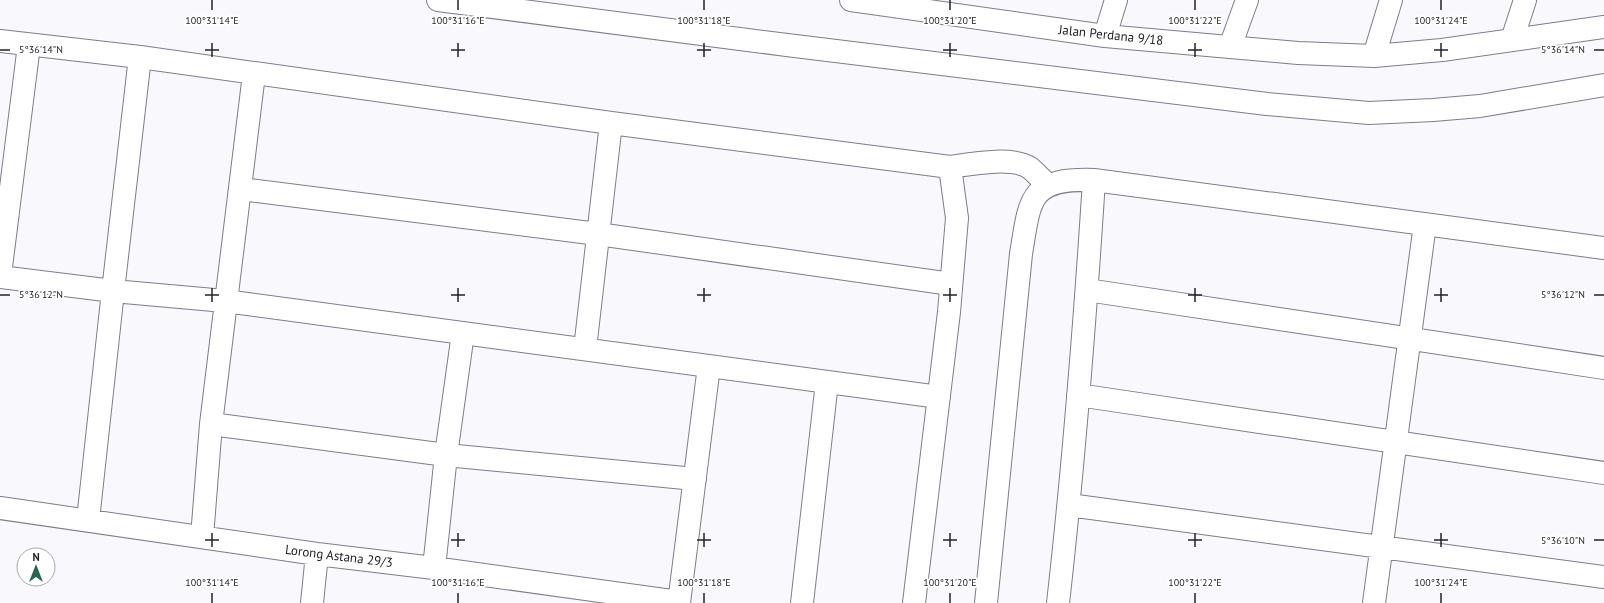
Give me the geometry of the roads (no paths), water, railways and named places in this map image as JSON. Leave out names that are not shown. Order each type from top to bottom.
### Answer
[{"type":"street","points":[[438,0],[1243,101],[1369,113],[1480,106],[1604,85]]},
{"type":"street","name":"Jalan Perdana 9/18","points":[[850,0],[1105,36],[1298,53],[1374,56],[1442,50],[1604,26]]},
{"type":"street","points":[[1105,36],[1116,0]]},
{"type":"street","points":[[1230,47],[1247,0]]},
{"type":"street","points":[[1374,56],[1391,0]]},
{"type":"street","points":[[1512,40],[1525,0]]},
{"type":"street","points":[[0,41],[140,58],[611,123],[950,167],[982,163],[1012,162],[1029,168],[1048,185]]},
{"type":"street","points":[[28,45],[0,276],[113,291],[226,301],[939,397]]},
{"type":"street","points":[[88,520],[140,58]]},
{"type":"street","points":[[202,537],[211,424],[254,74]]},
{"type":"street","points":[[585,349],[611,123]]},
{"type":"street","points":[[914,603],[950,312],[957,218],[950,167]]},
{"type":"street","points":[[986,603],[1021,254],[1028,212],[1034,198],[1048,185],[1071,179],[1094,180],[1604,248]]},
{"type":"street","points":[[1058,603],[1069,505],[1087,290],[1094,180]]},
{"type":"street","points":[[241,189],[598,234],[951,284]]},
{"type":"street","points":[[1374,603],[1425,224]]},
{"type":"street","points":[[1087,290],[1604,368]]},
{"type":"street","points":[[434,568],[446,455],[463,333]]},
{"type":"street","points":[[679,603],[709,366]]},
{"type":"street","points":[[802,603],[827,382]]},
{"type":"street","points":[[1078,395],[1604,473]]},
{"type":"street","points":[[211,424],[446,455],[695,479]]},
{"type":"street","points":[[1069,505],[1604,577]]},
{"type":"street","name":"Lorong Astana 29/3","points":[[0,508],[317,554],[434,568],[679,603]]},
{"type":"street","points":[[312,603],[317,554]]}]
